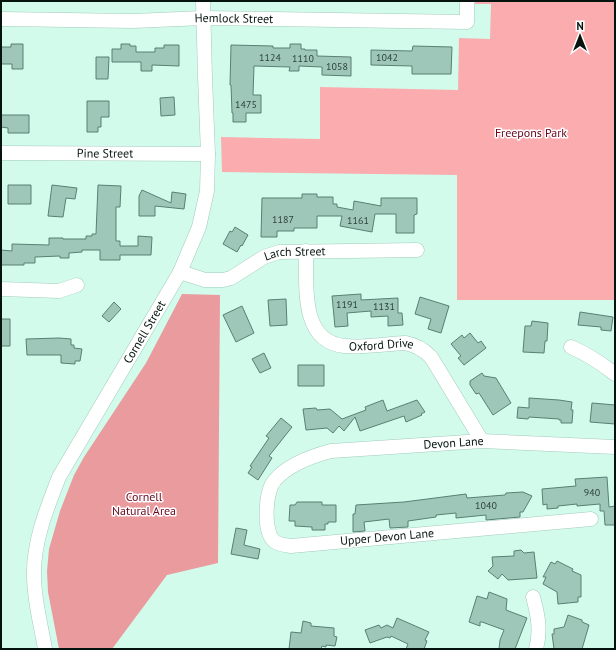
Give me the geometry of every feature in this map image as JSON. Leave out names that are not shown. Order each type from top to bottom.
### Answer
[{"type":"street","name":"Cornell Street","points":[[45,649],[35,597],[35,552],[52,496],[59,477],[180,272],[199,227],[207,191],[208,154],[203,1]]},
{"type":"street","name":"Hemlock Street","points":[[1,19],[133,21],[203,18],[467,22],[467,1]]},
{"type":"street","name":"Pine Street","points":[[1,153],[208,154]]},
{"type":"street","name":"Larch Street","points":[[180,272],[205,280],[223,280],[231,278],[264,257],[279,252],[417,250]]},
{"type":"street","name":"Oxford Drive","points":[[306,251],[308,310],[311,323],[318,333],[329,341],[342,346],[405,344],[421,348],[431,357],[482,441]]},
{"type":"street","points":[[1,289],[59,290],[77,285]]},
{"type":"street","points":[[571,347],[589,355],[615,374]]},
{"type":"street","name":"Devon Lane","points":[[295,466],[312,456],[331,451],[482,441],[615,447]]},
{"type":"street","name":"Upper Devon Lane","points":[[295,466],[273,481],[267,502],[267,530],[270,537],[276,543],[282,545],[291,546],[591,519]]},
{"type":"street","points":[[533,596],[539,628],[536,649]]},
{"type":"green space","name":"Freepons Park","points":[[475,1],[615,1],[615,300],[457,300],[457,175],[222,172],[221,137],[320,139],[320,87],[458,90],[459,38],[490,39],[491,4],[475,4]]},
{"type":"green space","name":"Cornell Natural Area","points":[[182,294],[220,295],[218,563],[167,575],[112,649],[59,649],[48,592],[47,571],[49,549],[60,511],[74,475],[84,457],[146,363]]},
{"type":"building","points":[[11,44],[23,44],[23,69],[12,69],[12,64],[1,64],[1,47],[11,47]]},
{"type":"building","points":[[121,44],[136,46],[136,52],[155,52],[155,48],[164,48],[164,45],[179,45],[179,66],[152,65],[152,71],[141,71],[141,62],[112,62],[112,49],[121,49]]},
{"type":"building","points":[[290,44],[301,44],[301,49],[305,50],[317,50],[317,56],[351,57],[351,76],[322,75],[322,67],[299,66],[299,71],[289,71],[290,67],[254,66],[253,95],[261,95],[261,113],[246,113],[246,122],[233,122],[230,85],[231,45],[290,48]]},
{"type":"building","points":[[413,46],[452,47],[451,74],[412,74],[412,66],[371,65],[371,50],[412,51]]},
{"type":"building","points":[[96,57],[109,57],[108,79],[96,79]]},
{"type":"building","points":[[174,97],[175,115],[161,116],[160,98]]},
{"type":"building","points":[[87,101],[109,101],[109,117],[101,117],[101,127],[98,127],[98,132],[87,132]]},
{"type":"building","points":[[1,115],[29,115],[29,133],[8,133],[8,128],[1,127]]},
{"type":"building","points":[[8,185],[31,185],[31,204],[8,204]]},
{"type":"building","points":[[52,185],[77,188],[75,199],[66,198],[63,217],[48,216]]},
{"type":"building","points":[[98,185],[121,186],[120,207],[116,207],[116,241],[120,241],[120,246],[138,246],[138,236],[152,237],[151,255],[120,255],[120,260],[100,260],[100,250],[82,250],[82,252],[69,253],[69,258],[60,258],[60,256],[35,257],[35,263],[24,263],[24,265],[1,265],[1,250],[12,251],[12,244],[49,245],[49,238],[86,239],[86,236],[96,234]]},
{"type":"building","points":[[142,190],[171,203],[172,192],[186,194],[184,209],[155,206],[155,216],[139,216],[139,196]]},
{"type":"building","points":[[302,194],[317,194],[317,197],[333,197],[333,204],[337,204],[337,207],[353,210],[354,201],[381,206],[381,198],[417,198],[417,214],[414,215],[414,233],[396,233],[396,214],[375,214],[372,232],[340,226],[342,216],[317,216],[317,228],[294,228],[294,231],[277,231],[277,237],[261,237],[262,198],[302,198]]},
{"type":"building","points":[[235,227],[248,235],[237,252],[223,244],[230,231],[232,232]]},
{"type":"building","points":[[361,294],[361,300],[398,298],[398,313],[402,313],[403,325],[388,326],[388,316],[371,317],[371,311],[347,313],[348,326],[335,327],[332,296]]},
{"type":"building","points":[[420,297],[449,306],[441,333],[428,329],[431,319],[415,314]]},
{"type":"building","points":[[286,299],[287,325],[270,326],[268,300]]},
{"type":"building","points":[[114,302],[121,309],[109,322],[102,316]]},
{"type":"building","points":[[242,306],[254,333],[236,342],[223,315]]},
{"type":"building","points":[[580,312],[613,317],[611,331],[601,330],[601,327],[578,325]]},
{"type":"building","points":[[1,319],[10,319],[10,346],[1,346]]},
{"type":"building","points":[[532,321],[548,323],[547,341],[545,341],[544,353],[523,352],[525,326],[531,326]]},
{"type":"building","points":[[470,333],[478,343],[481,341],[486,348],[464,365],[458,358],[461,356],[451,344],[462,335],[464,338]]},
{"type":"building","points":[[26,339],[71,339],[71,345],[74,345],[74,348],[82,349],[80,361],[75,361],[75,364],[61,363],[61,355],[27,355]]},
{"type":"building","points":[[264,353],[271,368],[260,373],[252,359]]},
{"type":"building","points":[[298,365],[324,365],[324,386],[298,386]]},
{"type":"building","points":[[482,373],[484,376],[496,378],[511,403],[493,415],[479,393],[476,394],[470,385],[470,381]]},
{"type":"building","points":[[529,398],[572,402],[572,423],[561,423],[561,420],[559,419],[529,417],[528,419],[517,418],[518,407],[529,408]]},
{"type":"building","points":[[383,400],[387,411],[417,400],[425,412],[421,414],[422,415],[406,422],[404,416],[360,431],[355,417],[344,431],[339,426],[333,433],[327,428],[306,430],[303,409],[330,409],[342,419],[366,410],[365,407]]},
{"type":"building","points":[[592,403],[615,405],[615,424],[590,422]]},
{"type":"building","points":[[281,418],[292,427],[269,456],[272,458],[258,480],[248,473],[252,467],[250,466],[269,438],[266,436]]},
{"type":"building","points":[[607,477],[609,507],[615,506],[615,525],[605,525],[604,511],[600,511],[600,504],[577,506],[577,504],[547,509],[547,504],[543,505],[542,489],[576,486],[575,479]]},
{"type":"building","points":[[523,492],[532,496],[523,512],[520,512],[520,517],[486,520],[486,515],[456,518],[456,513],[436,515],[436,517],[408,521],[408,527],[390,528],[389,519],[364,522],[365,531],[353,532],[353,514],[355,514],[356,505],[404,502],[466,494],[467,498]]},
{"type":"building","points":[[297,502],[322,502],[322,505],[336,505],[336,522],[328,522],[328,524],[325,524],[325,530],[312,530],[312,527],[295,526],[295,521],[289,521],[290,505],[295,505]]},
{"type":"building","points":[[236,528],[247,530],[244,545],[260,549],[258,559],[231,554]]},
{"type":"building","points":[[521,550],[524,553],[534,552],[537,578],[508,580],[502,574],[498,579],[488,571],[493,566],[492,557],[514,556],[514,551]]},
{"type":"building","points":[[557,561],[581,575],[581,597],[578,597],[578,602],[558,604],[557,592],[543,584],[546,577],[543,577],[551,562],[555,564]]},
{"type":"building","points":[[489,592],[507,599],[506,610],[527,618],[515,649],[499,649],[500,640],[504,630],[482,622],[480,622],[480,626],[469,622],[477,596],[487,599]]},
{"type":"building","points":[[568,615],[582,620],[582,622],[589,625],[582,649],[554,649],[552,634],[554,634],[554,629],[564,627]]},
{"type":"building","points":[[397,618],[429,632],[425,640],[427,641],[424,649],[406,649],[408,644],[391,636],[390,638],[387,637],[370,643],[365,630],[379,625],[381,628],[387,625],[393,628]]},
{"type":"building","points":[[303,621],[311,623],[311,626],[334,628],[334,636],[337,637],[335,646],[326,645],[326,647],[322,646],[321,649],[289,649],[291,632],[301,633]]}]
